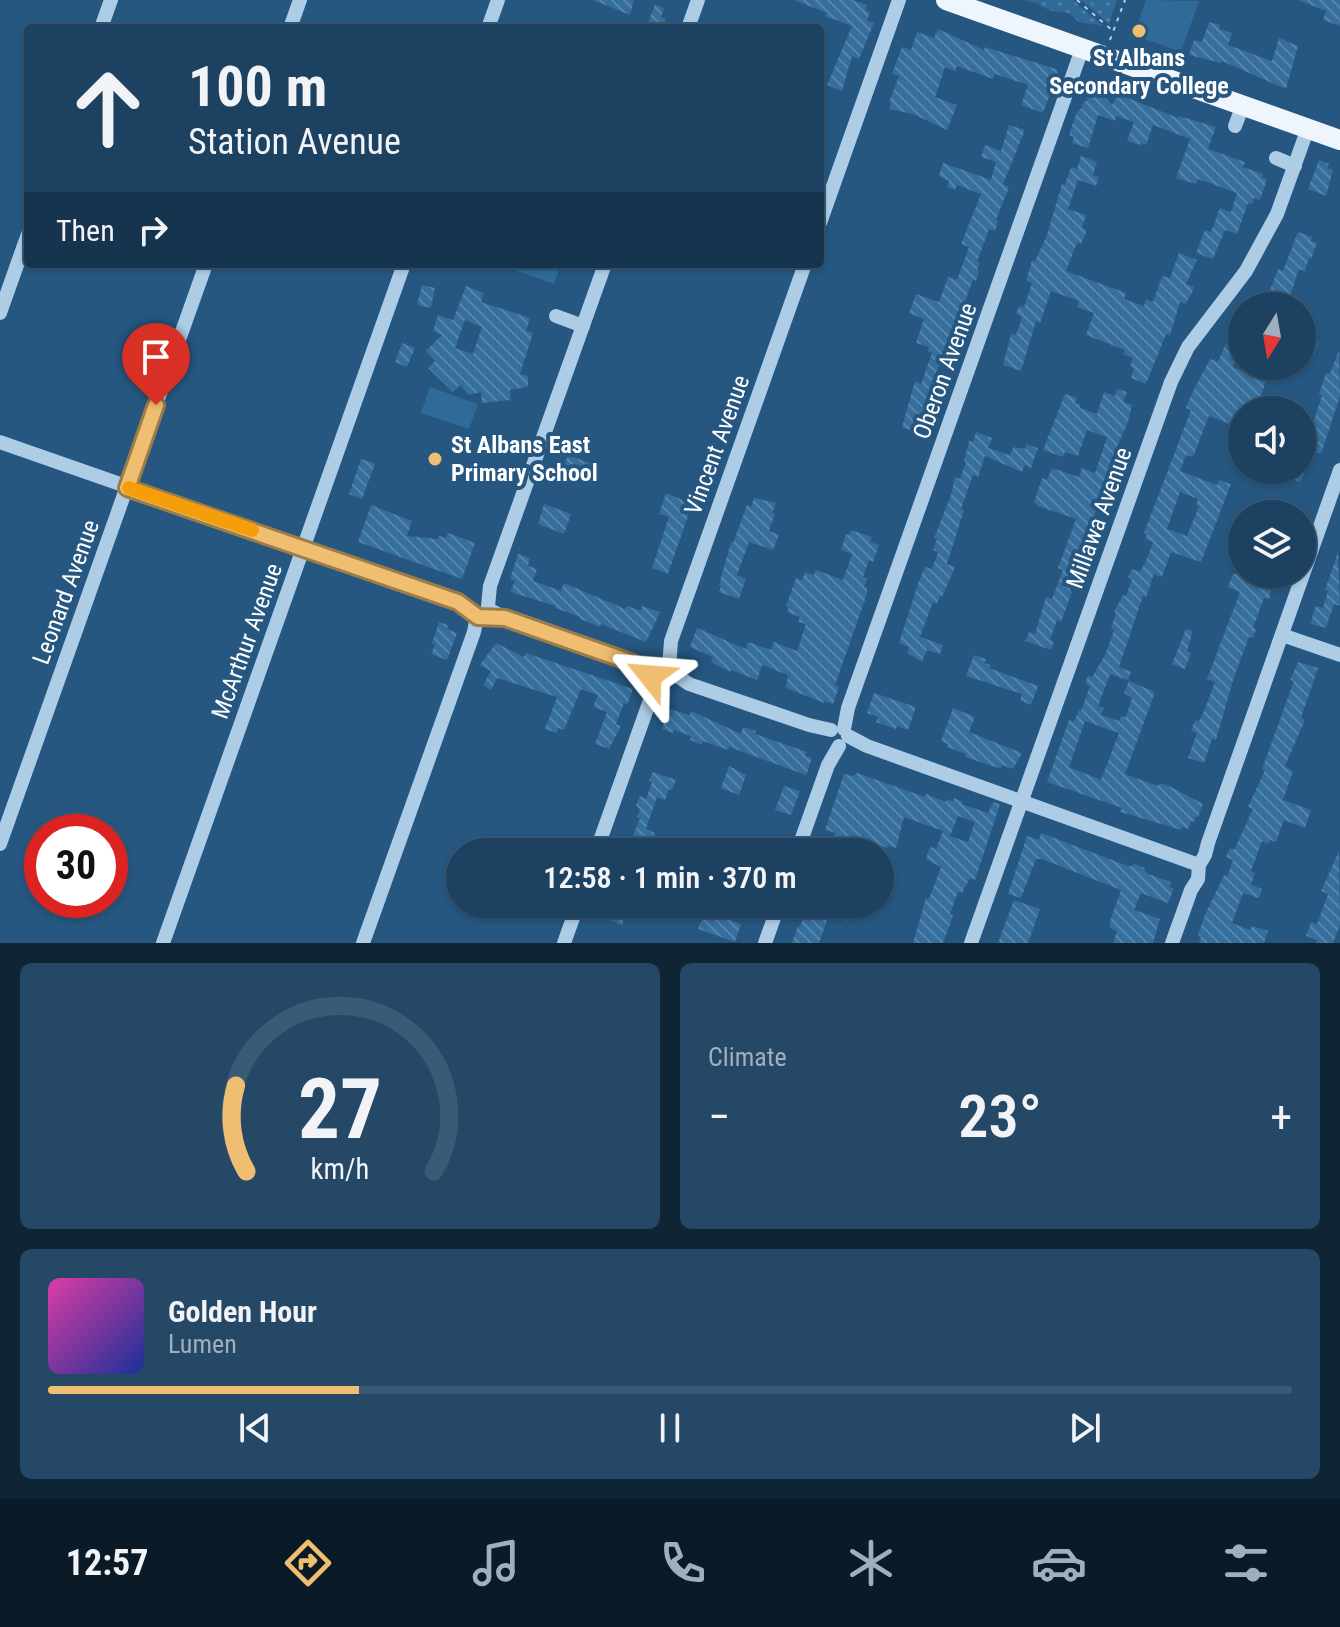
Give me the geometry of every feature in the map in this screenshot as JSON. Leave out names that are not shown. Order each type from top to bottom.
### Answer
[{"type":"main road","points":[[946,0],[1340,140]]},
{"type":"street","points":[[102,24],[111,0]]},
{"type":"street","points":[[291,24],[300,0]]},
{"type":"street","points":[[489,24],[498,0]]},
{"type":"street","points":[[689,24],[698,0]]},
{"type":"street","points":[[824,212],[899,0]]},
{"type":"street","name":"Oberon Avenue","points":[[802,838],[1082,49]]},
{"type":"street","points":[[1235,126],[1243,105]]},
{"type":"street","name":"Millawa Avenue","points":[[971,943],[1171,382],[1188,347],[1246,271],[1277,214],[1308,128]]},
{"type":"street","points":[[1276,158],[1295,166]]},
{"type":"street","points":[[0,313],[24,245]]},
{"type":"street","name":"Leonard Avenue","points":[[0,844],[205,268]]},
{"type":"street","name":"McArthur Avenue","points":[[163,943],[403,268]]},
{"type":"street","points":[[363,943],[604,268]]},
{"type":"street","name":"Vincent Avenue","points":[[601,838],[804,268]]},
{"type":"street","points":[[556,316],[583,326]]},
{"type":"street","points":[[0,442],[1195,863]]},
{"type":"street","points":[[1195,863],[1205,855],[1340,470]]},
{"type":"street","points":[[1282,635],[1340,655]]},
{"type":"street","points":[[1172,943],[1198,879],[1195,863]]},
{"type":"street","points":[[564,943],[573,918]]},
{"type":"street","points":[[765,943],[774,918]]},
{"type":"path","points":[[1077,0],[1113,31]]},
{"type":"path","points":[[1110,40],[1125,0]]},
{"type":"shaded area","points":[[1022,0],[1073,0],[1103,26],[1079,22],[1069,13],[1051,11]]},
{"type":"shaded area","points":[[1081,0],[1117,0],[1109,24]]},
{"type":"shaded area","points":[[1146,0],[1199,1],[1181,52],[1134,35]]},
{"type":"shaded area","points":[[508,268],[560,268],[554,284]]},
{"type":"shaded area","points":[[430,387],[478,404],[469,429],[421,413]]},
{"type":"building","points":[[593,0],[634,0],[630,15]]},
{"type":"building","points":[[794,0],[852,0],[867,5],[865,10],[870,12],[867,21],[874,23],[859,59],[852,56],[842,91],[827,85],[852,26]]},
{"type":"building","points":[[1298,0],[1340,0],[1340,26],[1323,20],[1326,11]]},
{"type":"building","points":[[655,5],[664,8],[661,17],[666,19],[664,24],[648,24]]},
{"type":"building","points":[[1209,22],[1232,33],[1228,45],[1272,61],[1279,38],[1298,46],[1286,89],[1222,61],[1189,55],[1194,40],[1202,42]]},
{"type":"building","points":[[938,29],[984,50],[985,47],[1056,69],[1058,72],[1043,113],[1021,105],[1028,85],[995,74],[993,79],[957,66],[955,71],[945,67],[935,97],[957,105],[947,130],[913,114],[889,109],[899,76],[892,74],[902,47],[911,50],[917,32],[934,38]]},
{"type":"building","points":[[1093,84],[1112,105],[1118,94],[1178,118],[1216,127],[1208,149],[1245,162],[1243,167],[1263,174],[1262,177],[1267,179],[1260,200],[1254,198],[1252,204],[1248,203],[1237,234],[1225,230],[1213,259],[1196,253],[1205,230],[1211,232],[1220,208],[1231,212],[1237,193],[1198,179],[1196,184],[1176,178],[1190,139],[1153,125],[1146,145],[1140,145],[1127,141],[1134,122],[1116,116],[1115,121],[1098,115],[1088,148],[1072,143],[1074,137],[1070,136],[1070,131],[1077,112],[1088,99],[1083,94]]},
{"type":"building","points":[[1009,125],[1025,130],[1003,184],[1009,187],[995,231],[989,229],[977,262],[980,262],[976,281],[973,279],[957,324],[954,323],[950,342],[936,373],[942,375],[918,433],[902,427],[915,381],[921,384],[932,353],[928,351],[929,347],[916,343],[924,319],[909,313],[916,294],[939,302],[948,277],[957,280],[969,247],[961,244],[981,194],[957,185],[955,190],[947,187],[949,181],[939,176],[943,163],[991,180],[996,162],[981,157],[985,145],[1001,151]]},
{"type":"building","points":[[1081,156],[1097,162],[1093,175],[1099,177],[1096,186],[1078,180],[1068,209],[1086,215],[1082,228],[1087,230],[1081,244],[1077,243],[1066,271],[1126,293],[1124,299],[1144,306],[1146,299],[1153,302],[1162,276],[1170,278],[1179,253],[1197,260],[1186,284],[1194,287],[1191,295],[1185,304],[1180,302],[1170,335],[1166,334],[1146,384],[1131,378],[1133,358],[1123,354],[1125,350],[1086,335],[1094,313],[1077,307],[1079,301],[1051,291],[1040,323],[1036,321],[1021,371],[1003,365],[1011,334],[1016,335],[1022,317],[1016,314],[1019,306],[1024,307],[1032,283],[1026,281],[1032,260],[1035,261],[1047,235],[1062,184],[1065,185],[1071,167],[1077,169]]},
{"type":"building","points":[[1319,160],[1329,164],[1327,168],[1333,170],[1326,196],[1308,189]]},
{"type":"building","points":[[1298,232],[1312,237],[1311,241],[1317,243],[1311,259],[1305,271],[1299,269],[1291,292],[1269,292],[1278,269],[1283,271]]},
{"type":"building","points":[[422,285],[435,288],[431,308],[417,305]]},
{"type":"building","points":[[466,286],[484,293],[481,302],[530,318],[526,331],[533,333],[520,374],[528,376],[528,387],[510,390],[511,400],[482,403],[481,392],[469,395],[460,385],[453,392],[428,368],[435,361],[426,351],[442,335],[433,331],[438,315],[453,320]],"holes":[[[465,320],[482,327],[473,354],[455,348]]]},
{"type":"building","points":[[1228,338],[1228,380],[1266,381],[1261,396],[1228,396],[1228,423],[1209,416],[1193,457],[1186,455],[1180,471],[1217,485],[1219,480],[1231,484],[1201,562],[1171,552],[1162,577],[1154,574],[1146,597],[1143,596],[1119,667],[1131,672],[1128,680],[1110,674],[1098,706],[1104,708],[1101,715],[1119,721],[1121,716],[1126,717],[1132,698],[1124,693],[1129,681],[1155,692],[1125,774],[1158,786],[1159,783],[1169,786],[1203,804],[1194,822],[1191,821],[1188,829],[1182,827],[1181,830],[1120,812],[1122,808],[1047,782],[1069,720],[1074,722],[1081,711],[1090,686],[1085,684],[1088,676],[1092,677],[1106,653],[1114,630],[1111,628],[1114,612],[1123,595],[1126,596],[1132,579],[1128,577],[1132,569],[1140,572],[1146,561],[1153,542],[1145,539],[1147,534],[1144,533],[1191,410],[1186,408],[1210,359],[1218,362]],"holes":[[[1180,492],[1198,499],[1196,505],[1199,506],[1187,536],[1167,529]],[[1085,721],[1119,733],[1101,780],[1069,767]]]},
{"type":"building","points":[[402,343],[415,348],[407,367],[395,362]]},
{"type":"building","points":[[1339,350],[1340,396],[1321,454],[1316,452],[1316,414],[1326,373],[1330,374]]},
{"type":"building","points":[[1117,389],[1127,392],[1123,402],[1132,405],[1128,422],[1110,462],[1114,464],[1111,472],[1108,471],[1102,488],[1105,489],[1085,539],[1072,592],[1061,622],[1057,620],[1050,640],[1054,641],[1051,650],[1025,641],[1029,632],[1035,634],[1046,597],[1052,599],[1063,570],[1058,568],[1076,519],[1034,502],[1042,478],[1047,480],[1052,468],[1079,477],[1082,468],[1095,473],[1107,437],[1087,430],[1078,456],[1065,452],[1063,457],[1043,450],[1065,394],[1077,398],[1075,403],[1080,408],[1097,414],[1104,392],[1115,396]]},
{"type":"building","points":[[976,432],[992,438],[988,448],[1009,455],[1014,447],[1025,449],[1026,444],[1038,448],[1031,468],[1025,465],[1022,472],[985,456],[978,477],[973,475],[947,564],[955,567],[942,597],[937,604],[933,602],[920,637],[943,645],[940,654],[927,650],[922,662],[907,653],[909,647],[899,643],[925,567],[932,569],[938,552],[933,550],[937,539],[934,538],[955,477],[960,479],[969,441],[973,442]]},
{"type":"building","points":[[568,455],[600,467],[595,480],[579,475],[577,481],[557,474],[560,464],[564,466]]},
{"type":"building","points":[[361,459],[375,464],[362,499],[349,494]]},
{"type":"building","points":[[666,493],[692,504],[668,574],[652,568],[669,517],[659,514]]},
{"type":"building","points":[[754,498],[776,503],[769,531],[779,535],[773,550],[749,542],[737,575],[746,579],[739,599],[719,592],[719,585],[731,542],[747,505],[751,507]]},
{"type":"building","points":[[544,504],[571,514],[564,534],[538,524]]},
{"type":"building","points":[[371,505],[412,521],[407,536],[438,539],[439,536],[446,538],[448,533],[475,543],[462,579],[358,542]]},
{"type":"building","points":[[851,530],[872,537],[870,542],[879,545],[863,577],[867,579],[864,587],[867,594],[835,685],[839,687],[833,704],[786,688],[788,675],[762,665],[757,680],[730,672],[711,662],[713,657],[690,647],[697,628],[746,649],[748,642],[771,650],[774,642],[797,651],[806,624],[798,622],[800,617],[787,612],[789,607],[786,606],[796,578],[802,580],[805,572],[814,575],[816,570],[843,580],[852,554],[841,550],[846,534],[849,535]]},
{"type":"building","points":[[1338,552],[1340,606],[1334,604],[1326,628],[1311,624],[1316,606],[1323,608],[1328,591],[1325,590]]},
{"type":"building","points":[[518,554],[530,558],[528,566],[537,569],[533,581],[561,591],[564,583],[625,609],[627,606],[641,611],[642,606],[660,612],[646,642],[580,619],[556,606],[510,592],[515,581],[510,579]]},
{"type":"building","points":[[1230,588],[1272,588],[1269,599],[1264,598],[1253,628],[1256,629],[1253,638],[1249,637],[1234,677],[1216,740],[1212,739],[1204,763],[1188,758],[1197,733],[1191,731],[1195,720],[1199,721],[1204,711],[1215,682],[1207,679],[1240,592]]},
{"type":"building","points":[[439,622],[457,633],[447,660],[431,654]]},
{"type":"building","points":[[1186,629],[1193,631],[1187,651],[1191,653],[1185,669],[1172,664]]},
{"type":"building","points":[[496,643],[524,657],[526,653],[633,689],[627,705],[624,703],[616,724],[621,726],[609,749],[595,744],[607,712],[593,707],[598,695],[581,689],[564,730],[558,728],[557,733],[545,729],[557,697],[497,678],[491,690],[483,685],[491,671],[480,665]]},
{"type":"building","points":[[974,655],[986,659],[984,663],[990,665],[989,668],[1038,686],[1031,705],[1020,700],[1022,694],[966,676]]},
{"type":"building","points":[[1298,662],[1318,668],[1301,718],[1305,720],[1285,766],[1293,771],[1283,800],[1311,810],[1305,828],[1284,820],[1276,842],[1270,840],[1268,844],[1262,841],[1251,871],[1255,873],[1251,885],[1262,889],[1259,898],[1243,893],[1232,923],[1250,930],[1252,926],[1268,931],[1264,943],[1199,943],[1201,936],[1198,935],[1205,915],[1233,860],[1226,857],[1230,848],[1234,850],[1253,809],[1248,807],[1265,770],[1262,769]]},
{"type":"building","points":[[874,693],[916,707],[908,730],[876,722],[878,717],[867,713]]},
{"type":"building","points":[[953,708],[975,717],[969,732],[1022,753],[1013,769],[1002,765],[1001,769],[965,757],[966,754],[947,747],[948,744],[941,741]]},
{"type":"building","points":[[669,709],[690,715],[691,711],[741,734],[743,727],[756,731],[755,734],[807,752],[805,756],[812,758],[807,773],[729,747],[728,750],[703,741],[702,745],[690,740],[691,736],[662,729]]},
{"type":"building","points":[[729,766],[746,775],[739,795],[721,788]]},
{"type":"building","points":[[653,772],[676,780],[665,800],[657,797],[646,829],[655,833],[653,838],[632,838],[640,818],[637,817],[640,810],[636,805],[640,796],[646,799],[652,782],[649,781]]},
{"type":"building","points":[[857,773],[946,802],[954,798],[988,813],[993,802],[1000,804],[975,880],[970,878],[962,893],[958,892],[943,943],[913,943],[926,898],[929,899],[941,867],[926,859],[930,847],[936,849],[943,831],[904,817],[896,848],[894,838],[834,838],[836,833],[825,830],[844,774],[852,776]],"holes":[[[958,816],[975,822],[968,842],[950,836]]]},
{"type":"building","points":[[784,786],[800,791],[791,815],[775,810]]},
{"type":"building","points":[[1041,833],[1128,866],[1134,864],[1145,868],[1148,874],[1171,882],[1169,887],[1174,889],[1168,903],[1141,893],[1134,910],[1160,919],[1153,943],[1113,943],[1117,931],[1110,928],[1110,921],[1121,890],[1042,859],[1036,859],[1021,898],[1008,894],[1027,836],[1039,840]]},
{"type":"building","points":[[1339,851],[1340,925],[1333,943],[1316,943],[1317,940],[1306,936],[1311,922],[1317,924],[1328,894],[1321,891]]},
{"type":"building","points":[[1014,900],[1040,909],[1028,943],[998,943]]},
{"type":"building","points":[[604,918],[624,918],[622,925]]},
{"type":"building","points":[[702,918],[733,918],[732,921],[741,924],[735,942],[698,929]]},
{"type":"building","points":[[803,918],[828,918],[819,943],[792,943]]},
{"type":"slow traffic","points":[[129,488],[252,530]]},
{"type":"place","name":"St Albans Secondary College","points":[[1139,31]]},
{"type":"place","name":"St Albans East Primary School","points":[[435,459]]},
{"type":"route","points":[[156,405],[127,488],[458,602],[478,617],[505,618],[633,663],[650,676]]}]
